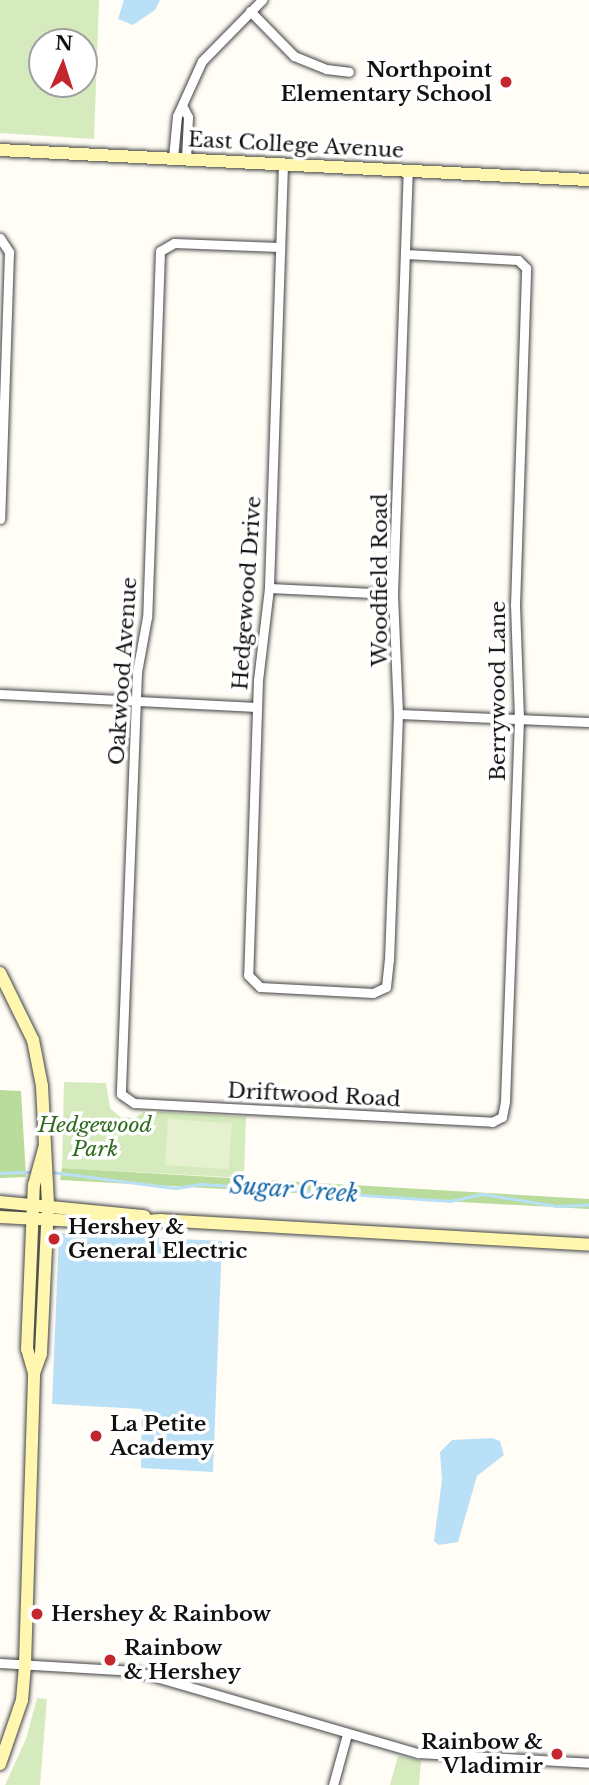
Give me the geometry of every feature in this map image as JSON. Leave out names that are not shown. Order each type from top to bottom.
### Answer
[{"type":"main road","name":"East College Avenue","points":[[0,150],[589,180]]},
{"type":"main road","points":[[0,973],[33,1040],[42,1086],[48,1205],[41,1354],[34,1373]]},
{"type":"main road","points":[[0,1764],[22,1700],[25,1664],[34,1373],[27,1349],[34,1185],[45,1145]]},
{"type":"main road","points":[[0,1202],[116,1210],[161,1220]]},
{"type":"main road","points":[[0,1217],[47,1220],[161,1220],[589,1245]]},
{"type":"street","points":[[173,158],[177,116],[202,61],[262,0]]},
{"type":"street","points":[[250,11],[295,55],[326,69],[348,72]]},
{"type":"street","points":[[183,107],[188,117],[186,159]]},
{"type":"street","name":"Hedgewood Drive","points":[[283,164],[269,588],[257,707],[250,982],[260,987],[373,993],[384,988]]},
{"type":"street","name":"Woodfield Road","points":[[384,988],[398,714],[393,594],[408,171]]},
{"type":"street","points":[[0,519],[3,240]]},
{"type":"street","name":"Oakwood Avenue","points":[[125,1099],[121,1094],[136,701],[147,617],[163,246],[279,247]]},
{"type":"street","name":"Berrywood Lane","points":[[405,254],[523,263],[527,281],[514,627],[519,719],[505,1101],[500,1119]]},
{"type":"street","points":[[269,588],[393,594]]},
{"type":"street","points":[[0,694],[257,707]]},
{"type":"street","points":[[398,714],[589,722]]},
{"type":"street","name":"Driftwood Road","points":[[125,1099],[373,1116],[500,1119]]},
{"type":"street","points":[[0,1663],[135,1671],[418,1754],[589,1763]]},
{"type":"street","points":[[333,1785],[346,1734]]},
{"type":"green space","points":[[0,0],[99,0],[98,28],[28,28],[28,98],[95,98],[94,139],[0,133]]},
{"type":"green space","name":"Hedgewood Park","points":[[64,1082],[106,1083],[110,1108],[120,1117],[134,1118],[146,1111],[246,1117],[244,1178],[62,1168]]},
{"type":"green space","points":[[0,1090],[21,1091],[26,1177],[0,1178]]},
{"type":"green space","points":[[168,1119],[232,1123],[229,1169],[165,1165]]},
{"type":"green space","points":[[62,1168],[589,1199],[589,1209],[60,1180]]},
{"type":"green space","points":[[37,1698],[47,1699],[40,1785],[5,1785],[26,1739]]},
{"type":"green space","points":[[398,1756],[421,1761],[419,1785],[390,1785]]},
{"type":"water","points":[[124,0],[160,0],[155,10],[133,25],[118,19]]},
{"type":"water","points":[[59,1233],[222,1241],[213,1472],[141,1468],[142,1409],[52,1404]]},
{"type":"water","points":[[492,1438],[500,1441],[504,1455],[477,1476],[458,1542],[439,1545],[434,1541],[442,1480],[440,1452],[452,1440]]},
{"type":"waterway","name":"Sugar Creek","points":[[0,1173],[34,1172]]},
{"type":"waterway","name":"Sugar Creek","points":[[52,1172],[176,1188],[201,1184],[450,1201],[483,1194],[556,1206],[589,1205]]},
{"type":"place","name":"Northpoint Elementary School","points":[[506,82]]},
{"type":"place","name":"Hershey & General Electric","points":[[54,1239]]},
{"type":"place","name":"La Petite Academy","points":[[96,1436]]},
{"type":"place","name":"Hershey & Rainbow","points":[[37,1614]]},
{"type":"place","name":"Rainbow & Hershey","points":[[110,1660]]},
{"type":"place","name":"Rainbow & Vladimir","points":[[557,1754]]}]
